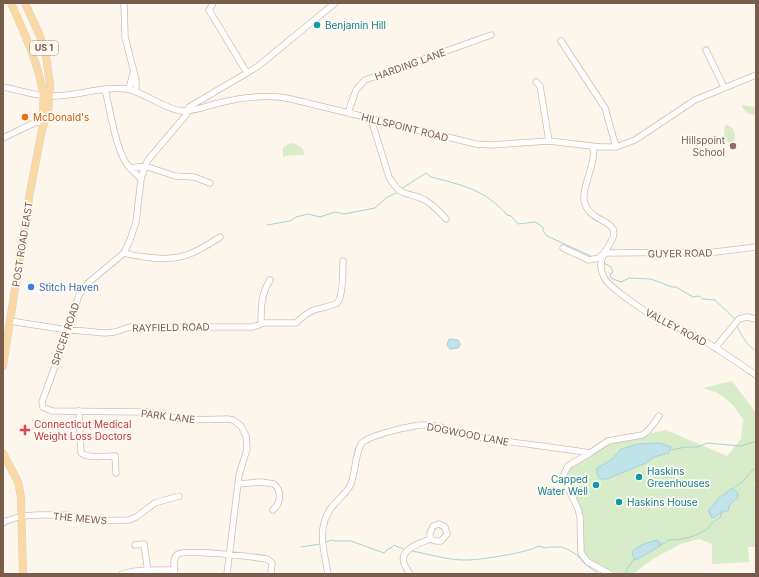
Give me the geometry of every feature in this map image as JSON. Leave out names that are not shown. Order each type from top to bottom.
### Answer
[{"type":"main road","name":"POST ROAD EAST","points":[[3,366],[30,192],[44,122],[48,111],[46,96],[32,54],[11,3]]},
{"type":"main road","name":"POST ROAD EAST","points":[[25,3],[45,51],[49,68],[46,96]]},
{"type":"main road","points":[[32,54],[45,51]]},
{"type":"main road","points":[[3,453],[19,485],[22,501],[23,574]]},
{"type":"street","points":[[124,3],[126,37],[137,85],[136,92]]},
{"type":"street","points":[[213,3],[209,10],[247,73]]},
{"type":"street","points":[[187,110],[188,107],[247,73],[268,58],[335,3]]},
{"type":"street","name":"HARDING LANE","points":[[348,113],[356,90],[365,80],[491,35]]},
{"type":"street","points":[[561,41],[605,108],[616,147]]},
{"type":"street","points":[[706,50],[724,87]]},
{"type":"street","points":[[129,90],[134,71]]},
{"type":"street","name":"HILLSPOINT ROAD","points":[[3,87],[46,96],[105,89],[129,90],[176,109],[187,110],[196,110],[233,100],[273,96],[480,144],[497,145],[549,141],[593,147],[616,147],[635,140],[688,104],[724,87],[756,75]]},
{"type":"street","points":[[536,82],[540,86],[549,141]]},
{"type":"street","points":[[105,89],[119,150],[125,163],[141,179]]},
{"type":"street","name":"SPICER ROAD","points":[[42,402],[68,330],[77,299],[83,288],[124,252],[136,222],[141,179],[145,166],[148,160],[186,115],[187,110]]},
{"type":"street","points":[[371,119],[389,177],[394,185],[398,190],[405,194],[428,202],[446,219]]},
{"type":"street","points":[[3,138],[36,122],[44,122]]},
{"type":"street","name":"VALLEY ROAD","points":[[593,147],[594,157],[585,189],[584,199],[586,207],[592,214],[614,230],[613,237],[604,253],[601,264],[605,279],[624,296],[653,315],[692,334],[756,375]]},
{"type":"street","points":[[130,168],[145,166],[175,176],[194,177],[210,183]]},
{"type":"street","points":[[124,252],[157,259],[181,257],[195,252],[220,237]]},
{"type":"street","name":"GUYER ROAD","points":[[563,248],[589,260],[599,258],[604,253],[716,252],[756,247]]},
{"type":"street","name":"RAYFIELD ROAD","points":[[10,321],[68,330],[110,333],[130,327],[253,327],[262,324],[296,323],[305,314],[334,304],[338,301],[344,261]]},
{"type":"street","points":[[262,324],[262,296],[264,289],[270,280]]},
{"type":"street","points":[[715,348],[739,319],[747,317],[756,319]]},
{"type":"street","name":"PARK LANE","points":[[42,402],[43,407],[47,410],[146,412],[183,420],[224,418],[233,420],[243,428],[247,440],[246,452],[240,470],[227,574]]},
{"type":"street","points":[[79,411],[81,453],[90,456],[115,456],[116,473]]},
{"type":"street","points":[[610,574],[588,562],[581,553],[581,522],[564,478],[568,466],[608,441],[646,434],[659,416]]},
{"type":"street","name":"DOGWOOD LANE","points":[[328,574],[322,533],[323,524],[332,507],[351,485],[360,448],[364,442],[405,427],[426,425],[511,443],[590,453]]},
{"type":"street","points":[[575,451],[577,460]]},
{"type":"street","points":[[238,484],[261,482],[274,484],[279,491],[280,496],[278,504],[274,510]]},
{"type":"street","name":"THE MEWS","points":[[3,523],[22,516],[67,515],[94,521],[129,520],[155,504],[179,496]]},
{"type":"street","points":[[410,574],[403,562],[404,553],[430,539]]},
{"type":"street","points":[[135,545],[144,544],[148,565],[147,570]]},
{"type":"street","points":[[122,574],[147,570],[174,572],[174,559],[178,554],[197,552],[267,560],[272,563],[272,574]]},
{"type":"green space","points":[[742,105],[756,107],[756,115],[747,113]]},
{"type":"green space","points":[[725,125],[732,128],[735,133],[731,147],[724,135]]},
{"type":"green space","points":[[294,143],[302,148],[305,155],[291,155],[283,157],[283,148],[288,144]]},
{"type":"green space","points":[[732,381],[756,413],[756,476],[754,485],[756,486],[756,547],[748,547],[749,562],[712,564],[712,544],[699,539],[681,544],[653,559],[633,574],[610,574],[582,556],[580,517],[564,474],[566,470],[604,443],[666,430],[727,456],[741,439],[743,419],[732,404],[718,393],[703,388]]},
{"type":"water","points":[[449,339],[458,340],[460,346],[458,348],[450,349],[447,345]]},
{"type":"water","points":[[660,443],[671,447],[669,453],[654,457],[646,463],[607,479],[600,479],[597,474],[597,468],[611,460],[621,449],[638,444]]},
{"type":"water","points":[[731,488],[738,493],[738,498],[730,504],[728,511],[712,518],[708,510],[713,506],[718,498],[728,492]]},
{"type":"water","points":[[656,540],[660,542],[660,546],[636,560],[634,559],[632,552],[634,550],[643,544]]},
{"type":"waterway","points":[[401,189],[426,173],[431,177],[463,186],[482,194],[491,200],[507,215],[511,216],[518,224],[535,222],[543,227],[543,231],[547,236],[591,256]]},
{"type":"waterway","points":[[267,225],[290,221],[296,217],[308,214],[320,217],[335,212],[344,214],[375,208],[386,198],[396,193]]},
{"type":"waterway","points":[[604,263],[611,267],[613,272],[610,275],[611,278],[621,282],[629,278],[651,279],[672,287],[676,287],[693,297],[699,296],[703,299],[715,300],[735,319]]},
{"type":"waterway","points":[[737,326],[747,343],[756,351]]},
{"type":"waterway","points":[[670,450],[686,447],[698,447],[707,443],[741,446],[756,441]]},
{"type":"waterway","points":[[750,473],[756,467]]},
{"type":"waterway","points":[[733,490],[749,474]]},
{"type":"waterway","points":[[659,545],[668,540],[684,539],[699,534],[720,518],[722,511]]},
{"type":"waterway","points":[[326,542],[331,540],[351,541],[384,553],[394,545],[403,549]]},
{"type":"waterway","points":[[301,547],[320,544]]},
{"type":"waterway","points":[[412,551],[438,557],[470,560],[491,558],[525,551],[538,546],[546,548],[562,547],[577,555],[585,564],[599,574]]},
{"type":"waterway","points":[[626,574],[627,569],[634,559]]},
{"type":"place","name":"Benjamin Hill","points":[[317,25]]},
{"type":"place","name":"McDonald's","points":[[25,117]]},
{"type":"place","name":"Hillspoint School","points":[[733,146]]},
{"type":"place","name":"Stitch Haven","points":[[31,287]]},
{"type":"place","name":"Connecticut Medical Weight Loss Doctors","points":[[25,430]]},
{"type":"place","name":"Haskins Greenhouses","points":[[639,477]]},
{"type":"place","name":"Capped Water Well","points":[[596,485]]},
{"type":"place","name":"Haskins House","points":[[619,502]]}]
